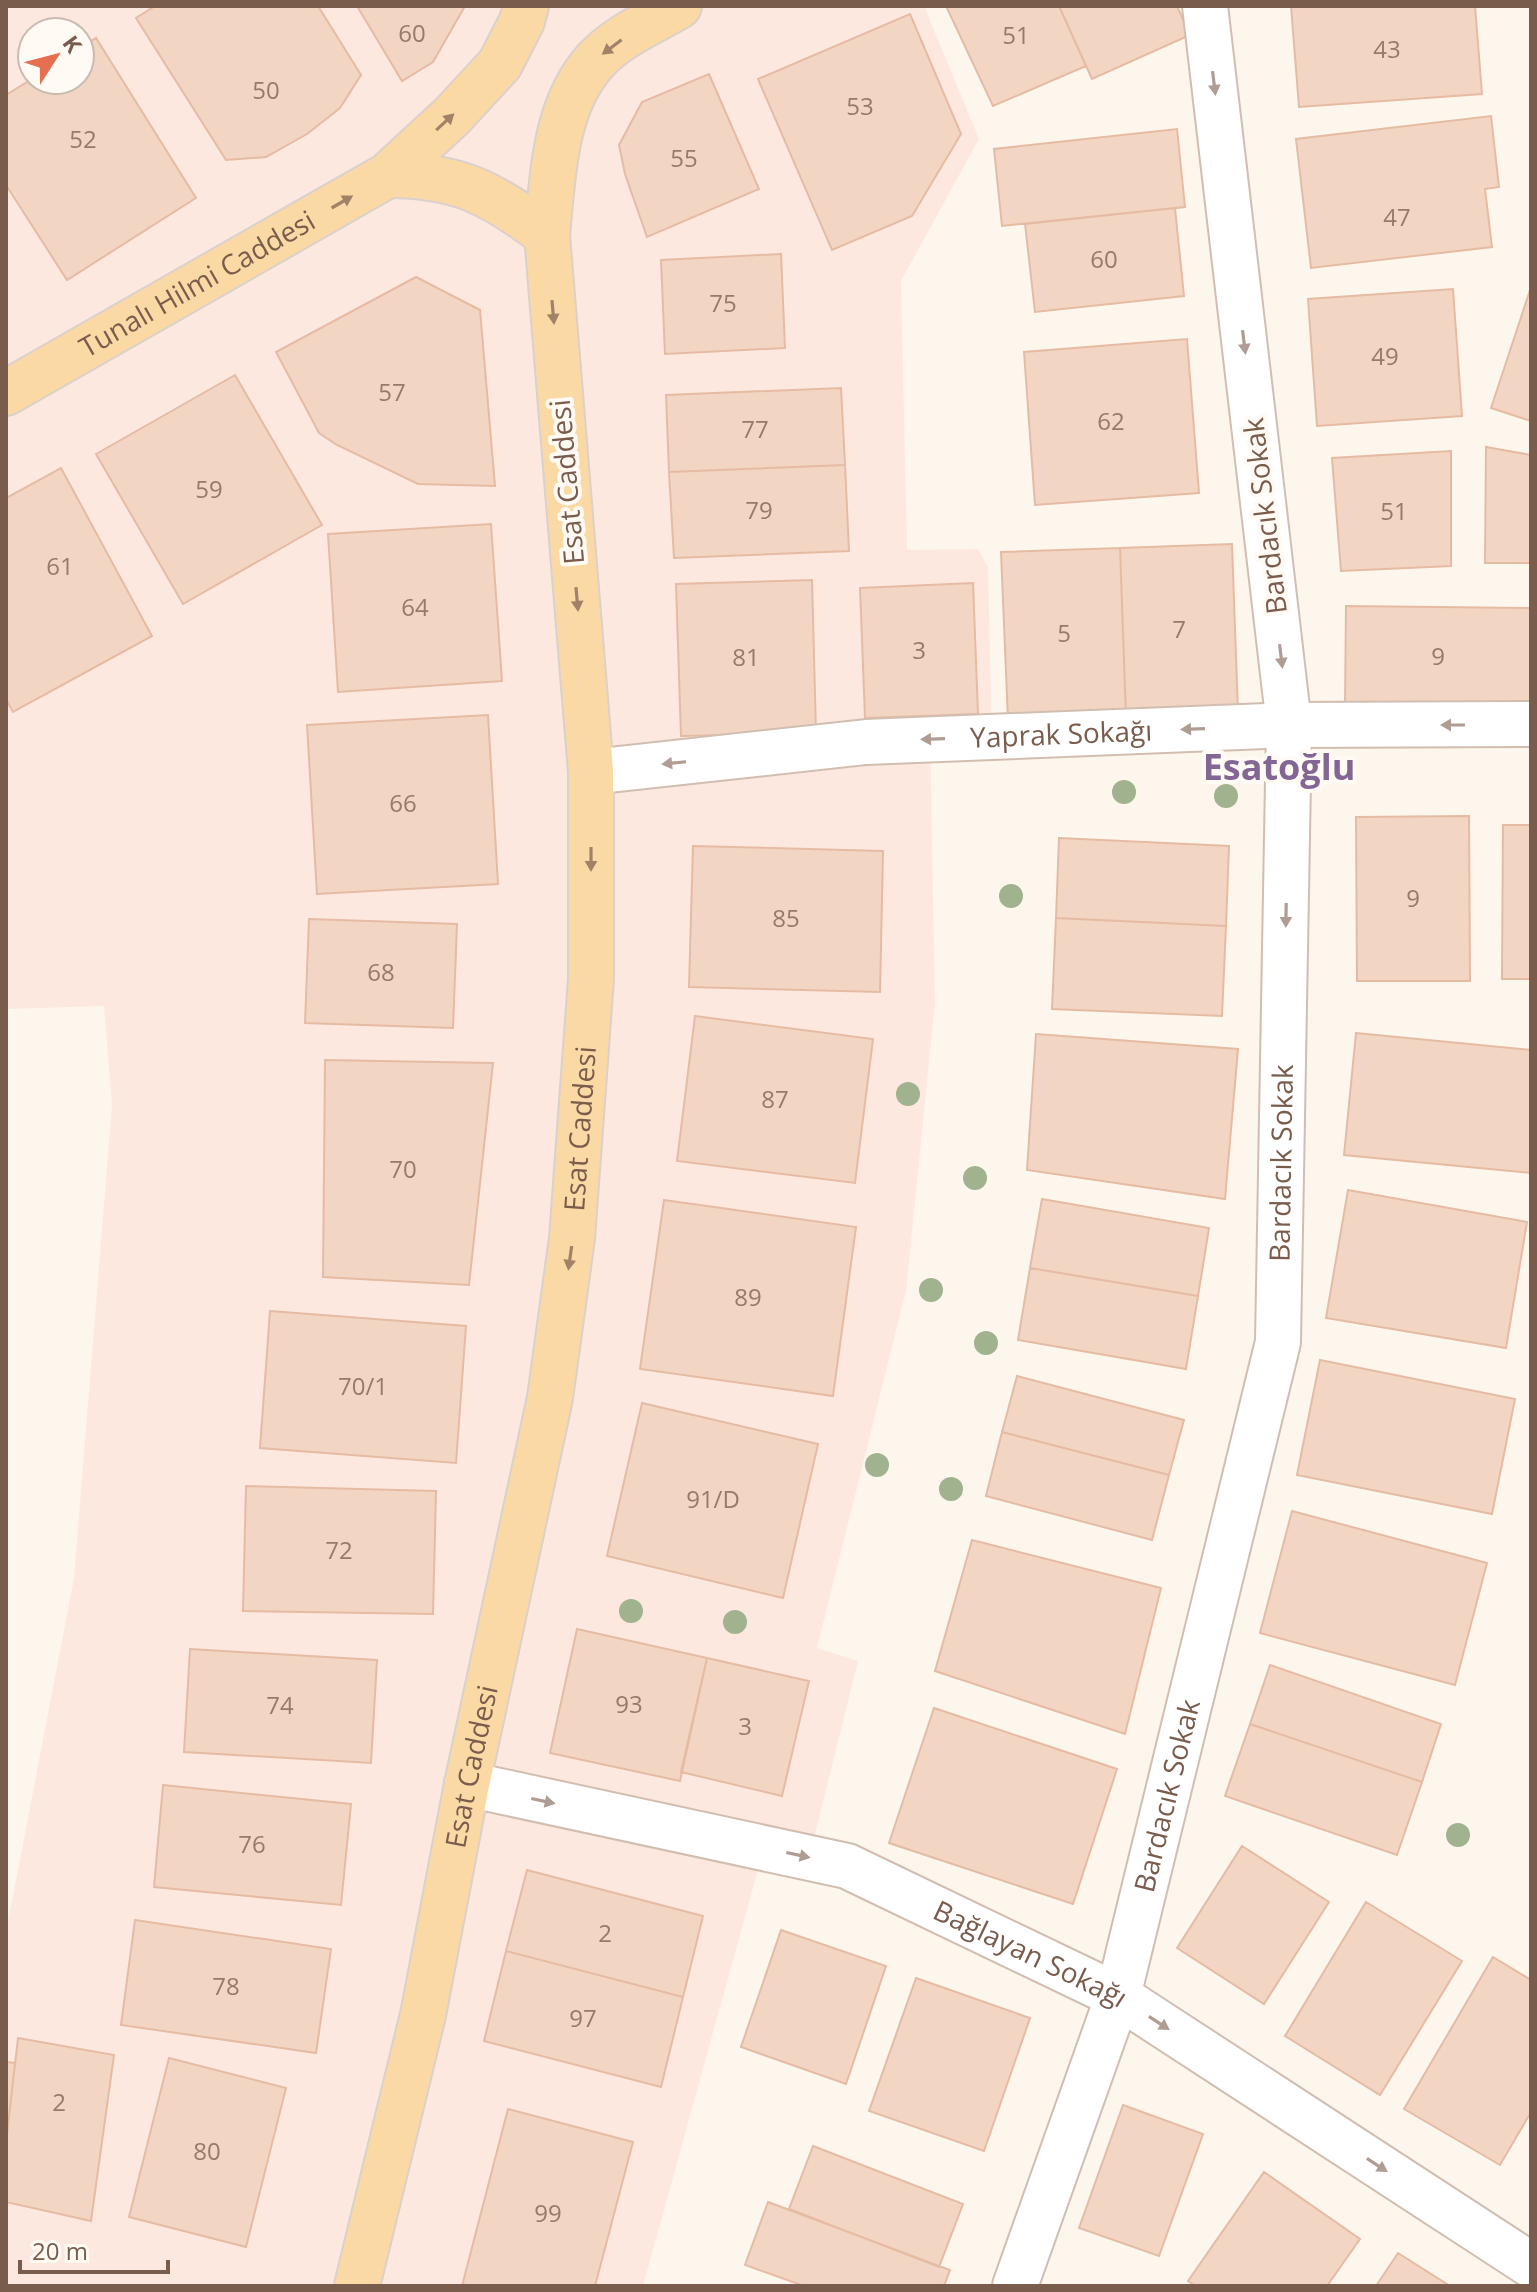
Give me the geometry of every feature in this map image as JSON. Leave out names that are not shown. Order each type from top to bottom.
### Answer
[{"type":"main road","name":"Tunalı Hilmi Caddesi","points":[[6,393],[388,175],[452,116],[500,64],[526,6]]},
{"type":"main road","name":"Esat Caddesi","points":[[357,2286],[423,2015],[467,1784],[550,1398],[572,1238],[591,979],[591,772],[547,235],[553,172],[563,117],[578,83],[598,58],[624,38],[679,6]]},
{"type":"main road","points":[[388,175],[427,175],[475,189],[508,205],[547,235]]},
{"type":"street","name":"Bardacık Sokak","points":[[1015,2286],[1118,1996],[1278,1342],[1289,725],[1205,6]]},
{"type":"street","name":"Yaprak Sokağı","points":[[591,772],[866,742],[1289,725],[1531,724]]},
{"type":"street","name":"Bağlayan Sokağı","points":[[467,1784],[847,1866],[1118,1996],[1531,2265]]},
{"type":"shaded area","points":[[6,6],[924,6],[979,139],[901,281],[907,550],[978,549],[988,567],[992,737],[930,740],[935,1002],[906,1291],[817,1648],[858,1661],[809,1858],[764,1848],[643,2286],[6,2286],[6,1933],[74,1578],[112,1105],[104,1006],[6,1009]]},
{"type":"building","points":[[155,6],[318,6],[361,75],[340,108],[307,134],[266,157],[226,160],[136,18]]},
{"type":"building","points":[[357,6],[465,6],[433,62],[402,81]]},
{"type":"building","points":[[946,6],[1059,6],[1086,66],[993,106]]},
{"type":"building","points":[[1059,6],[1177,6],[1190,35],[1092,79]]},
{"type":"building","points":[[1291,6],[1475,6],[1482,94],[1299,107]]},
{"type":"building","points":[[910,14],[961,134],[912,216],[832,250],[758,79]]},
{"type":"building","points":[[96,38],[196,198],[67,280],[6,185],[6,95],[16,89],[16,96],[96,96]]},
{"type":"building","points":[[709,74],[759,189],[647,237],[625,174],[619,145],[642,102]]},
{"type":"building","points":[[1491,116],[1499,187],[1485,189],[1492,247],[1311,268],[1296,139]]},
{"type":"building","points":[[1177,129],[1185,207],[1002,226],[994,149]]},
{"type":"building","points":[[1175,208],[1184,296],[1035,312],[1025,224]]},
{"type":"building","points":[[781,254],[785,348],[665,354],[661,260]]},
{"type":"building","points":[[416,277],[480,310],[495,486],[418,484],[337,445],[319,433],[276,352]]},
{"type":"building","points":[[1531,287],[1531,421],[1491,408]]},
{"type":"building","points":[[1453,289],[1462,416],[1317,426],[1308,299]]},
{"type":"building","points":[[1187,339],[1199,493],[1035,505],[1024,352]]},
{"type":"building","points":[[235,375],[322,525],[183,604],[96,454]]},
{"type":"building","points":[[841,388],[845,465],[669,472],[666,395]]},
{"type":"building","points":[[1486,447],[1531,455],[1531,563],[1485,563]]},
{"type":"building","points":[[1451,451],[1451,566],[1341,571],[1332,458]]},
{"type":"building","points":[[845,465],[849,551],[674,558],[669,472]]},
{"type":"building","points":[[61,468],[152,636],[13,712],[6,699],[6,498]]},
{"type":"building","points":[[491,524],[502,681],[338,692],[328,534]]},
{"type":"building","points":[[1232,544],[1238,713],[1126,717],[1120,548]]},
{"type":"building","points":[[1120,548],[1126,717],[1008,720],[1001,552]]},
{"type":"building","points":[[812,580],[816,733],[681,736],[676,584]]},
{"type":"building","points":[[973,583],[978,714],[865,718],[860,588]]},
{"type":"building","points":[[1346,606],[1531,608],[1531,708],[1345,705]]},
{"type":"building","points":[[488,715],[498,884],[317,894],[307,725]]},
{"type":"building","points":[[1469,816],[1470,981],[1357,981],[1356,817]]},
{"type":"building","points":[[1503,825],[1531,825],[1531,979],[1502,979]]},
{"type":"building","points":[[1059,838],[1229,846],[1226,926],[1056,918]]},
{"type":"building","points":[[693,846],[883,851],[880,992],[689,987]]},
{"type":"building","points":[[1056,918],[1226,926],[1222,1016],[1052,1009]]},
{"type":"building","points":[[309,919],[457,924],[453,1028],[305,1023]]},
{"type":"building","points":[[695,1016],[873,1039],[855,1183],[677,1161]]},
{"type":"building","points":[[1356,1033],[1531,1050],[1531,1173],[1344,1155]]},
{"type":"building","points":[[1036,1034],[1238,1049],[1225,1199],[1027,1170]]},
{"type":"building","points":[[325,1060],[493,1063],[469,1285],[323,1277]]},
{"type":"building","points":[[6,1160],[7,1160],[6,1293]]},
{"type":"building","points":[[1348,1190],[1527,1222],[1506,1348],[1326,1318]]},
{"type":"building","points":[[1042,1199],[1209,1228],[1198,1296],[1030,1268]]},
{"type":"building","points":[[664,1200],[856,1227],[833,1396],[640,1369]]},
{"type":"building","points":[[1030,1268],[1198,1296],[1186,1369],[1018,1340]]},
{"type":"building","points":[[270,1311],[466,1326],[456,1463],[260,1448]]},
{"type":"building","points":[[1320,1360],[1515,1399],[1492,1514],[1297,1475]]},
{"type":"building","points":[[1017,1376],[1184,1420],[1169,1475],[1002,1432]]},
{"type":"building","points":[[642,1403],[818,1444],[783,1598],[607,1556]]},
{"type":"building","points":[[1002,1432],[1169,1475],[1152,1540],[986,1496]]},
{"type":"building","points":[[246,1486],[436,1491],[433,1614],[243,1611]]},
{"type":"building","points":[[1292,1511],[1487,1563],[1455,1685],[1260,1633]]},
{"type":"building","points":[[972,1540],[1161,1588],[1125,1734],[935,1671]]},
{"type":"building","points":[[577,1629],[707,1658],[680,1781],[550,1753]]},
{"type":"building","points":[[190,1649],[377,1660],[371,1763],[184,1752]]},
{"type":"building","points":[[707,1658],[809,1681],[782,1796],[681,1772]]},
{"type":"building","points":[[1270,1665],[1441,1724],[1422,1782],[1250,1724]]},
{"type":"building","points":[[934,1708],[1117,1769],[1073,1904],[889,1843]]},
{"type":"building","points":[[1250,1724],[1422,1782],[1397,1855],[1225,1796]]},
{"type":"building","points":[[163,1785],[351,1804],[341,1905],[154,1887]]},
{"type":"building","points":[[1242,1846],[1329,1902],[1264,2004],[1177,1948]]},
{"type":"building","points":[[527,1870],[703,1916],[683,1997],[506,1951]]},
{"type":"building","points":[[1366,1902],[1462,1961],[1380,2095],[1285,2036]]},
{"type":"building","points":[[135,1920],[331,1949],[316,2053],[121,2025]]},
{"type":"building","points":[[781,1930],[886,1966],[846,2084],[741,2047]]},
{"type":"building","points":[[506,1951],[683,1997],[661,2087],[484,2041]]},
{"type":"building","points":[[1493,1957],[1531,1980],[1531,2112],[1500,2165],[1404,2109]]},
{"type":"building","points":[[916,1978],[1030,2018],[984,2151],[869,2111]]},
{"type":"building","points":[[18,2038],[114,2055],[91,2221],[6,2202],[6,2143]]},
{"type":"building","points":[[169,2058],[286,2088],[246,2247],[129,2217]]},
{"type":"building","points":[[6,2062],[15,2063],[6,2143]]},
{"type":"building","points":[[1123,2105],[1203,2134],[1159,2256],[1079,2228]]},
{"type":"building","points":[[508,2109],[633,2142],[595,2286],[462,2286]]},
{"type":"building","points":[[813,2146],[963,2204],[939,2267],[789,2209]]},
{"type":"building","points":[[1264,2172],[1360,2239],[1327,2286],[1196,2286],[1188,2281]]},
{"type":"building","points":[[768,2202],[950,2270],[944,2286],[804,2286],[745,2265]]},
{"type":"building","points":[[1398,2253],[1450,2286],[1376,2286]]},
{"type":"district","name":"Esatoğlu","points":[[1279,767]]}]
